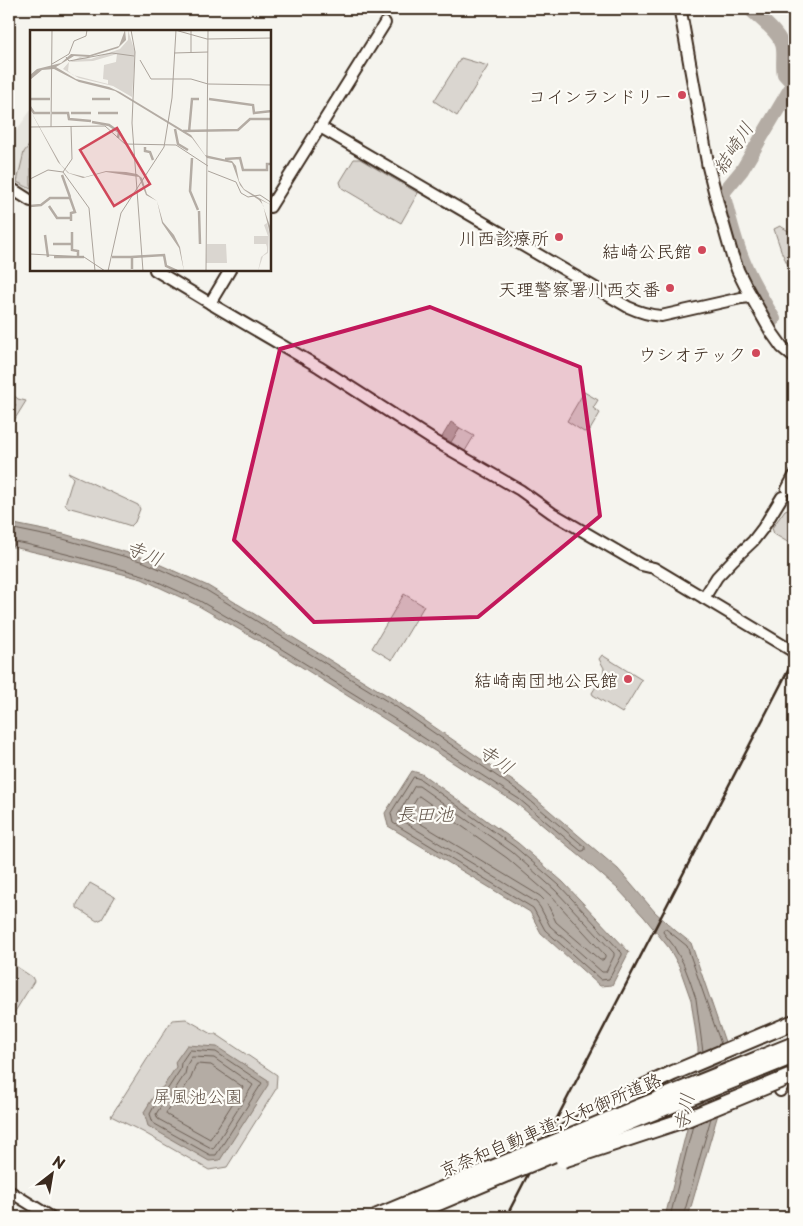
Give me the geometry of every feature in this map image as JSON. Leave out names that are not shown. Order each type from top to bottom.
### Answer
[{"type":"highway","points":[[554,1139],[633,1092],[794,1022]]},
{"type":"highway","points":[[370,1217],[402,1211],[497,1164],[794,1037]]},
{"type":"highway","name":"京奈和自動車道;大和御所道路","points":[[375,1217],[794,1044]]},
{"type":"highway","name":"京奈和自動車道;大和御所道路","points":[[402,1211],[794,1056]]},
{"type":"highway","points":[[412,1217],[794,1062]]},
{"type":"highway","points":[[503,1179],[687,1120],[794,1075]]},
{"type":"main road","points":[[680,9],[708,165],[738,271],[772,333],[782,347],[794,357]]},
{"type":"street","points":[[271,205],[385,23]]},
{"type":"street","points":[[320,127],[628,308],[661,316],[751,297]]},
{"type":"street","points":[[9,187],[30,199]]},
{"type":"street","points":[[157,271],[319,367],[449,450],[520,490],[552,513],[641,565],[654,568],[794,652]]},
{"type":"street","points":[[211,304],[229,271]]},
{"type":"street","points":[[704,598],[717,577],[753,541],[763,528],[794,476]]},
{"type":"street","points":[[780,1091],[794,1066]]},
{"type":"street","points":[[9,1191],[51,1217]]},
{"type":"highlighted area","points":[[430,307],[580,367],[600,516],[478,617],[314,622],[234,540],[280,349]]},
{"type":"shaded area","points":[[30,111],[30,192],[9,181],[9,141]]},
{"type":"green space","points":[[461,58],[488,66],[457,116],[434,101]]},
{"type":"green space","points":[[30,144],[30,188],[17,182],[24,152]]},
{"type":"green space","points":[[354,159],[360,159],[418,193],[401,223],[342,188],[340,182]]},
{"type":"green space","points":[[780,226],[794,234],[794,275],[782,253],[774,229]]},
{"type":"green space","points":[[584,392],[598,400],[593,408],[600,413],[590,430],[584,432],[567,421]]},
{"type":"green space","points":[[11,393],[18,399],[26,401],[13,422],[9,421],[9,412],[16,405],[12,401],[9,404]]},
{"type":"green space","points":[[460,428],[474,436],[465,451],[451,442]]},
{"type":"green space","points":[[68,472],[138,505],[140,509],[135,522],[131,526],[67,507],[65,504],[73,478]]},
{"type":"green space","points":[[791,508],[794,510],[794,543],[791,544],[774,534],[772,528],[785,510]]},
{"type":"green space","points":[[404,594],[424,606],[392,660],[372,648]]},
{"type":"green space","points":[[602,655],[642,680],[622,713],[592,693],[603,675],[604,668],[599,659]]},
{"type":"green space","points":[[90,883],[115,897],[102,919],[97,921],[77,908],[77,904]]},
{"type":"green space","points":[[9,963],[32,977],[34,981],[9,1021]]},
{"type":"green space","name":"屏風池公園","points":[[186,1019],[212,1034],[216,1034],[277,1075],[276,1089],[227,1167],[209,1170],[111,1116],[172,1020]]},
{"type":"water","points":[[451,422],[460,428],[451,442],[442,437]]},
{"type":"water","points":[[9,523],[64,534],[145,558],[208,586],[398,702],[523,788],[618,869],[655,912],[691,943],[726,1045],[718,1114],[688,1217],[665,1217],[689,1121],[698,1068],[698,1048],[691,1000],[679,966],[669,948],[618,889],[516,803],[273,649],[197,605],[142,579],[9,546]]},
{"type":"water","name":"長田池","points":[[412,771],[422,774],[518,843],[563,882],[629,952],[612,985],[600,986],[541,933],[530,912],[388,826],[385,813]]},
{"type":"water","points":[[187,1045],[217,1047],[268,1080],[268,1085],[220,1160],[209,1161],[148,1126],[144,1112],[157,1091],[163,1087],[176,1067],[175,1062]]},
{"type":"waterway","name":"結崎川","points":[[750,9],[770,27],[782,43],[784,74],[793,84],[742,170],[723,193],[743,260],[753,283],[774,319]]},
{"type":"railway","points":[[506,1217],[794,659]]},
{"type":"place","name":"コインランドリー","points":[[682,95]]},
{"type":"place","name":"川西診療所","points":[[559,237]]},
{"type":"place","name":"結崎公民館","points":[[702,250]]},
{"type":"place","name":"天理警察署川西交番","points":[[670,288]]},
{"type":"place","name":"ウシオテック","points":[[756,353]]},
{"type":"place","name":"結崎南団地公民館","points":[[628,679]]},
{"type":"water label","name":"寺川","points":[[145,552]]},
{"type":"water label","name":"寺川","points":[[497,758]]},
{"type":"water label","name":"寺川","points":[[683,1112]]}]
